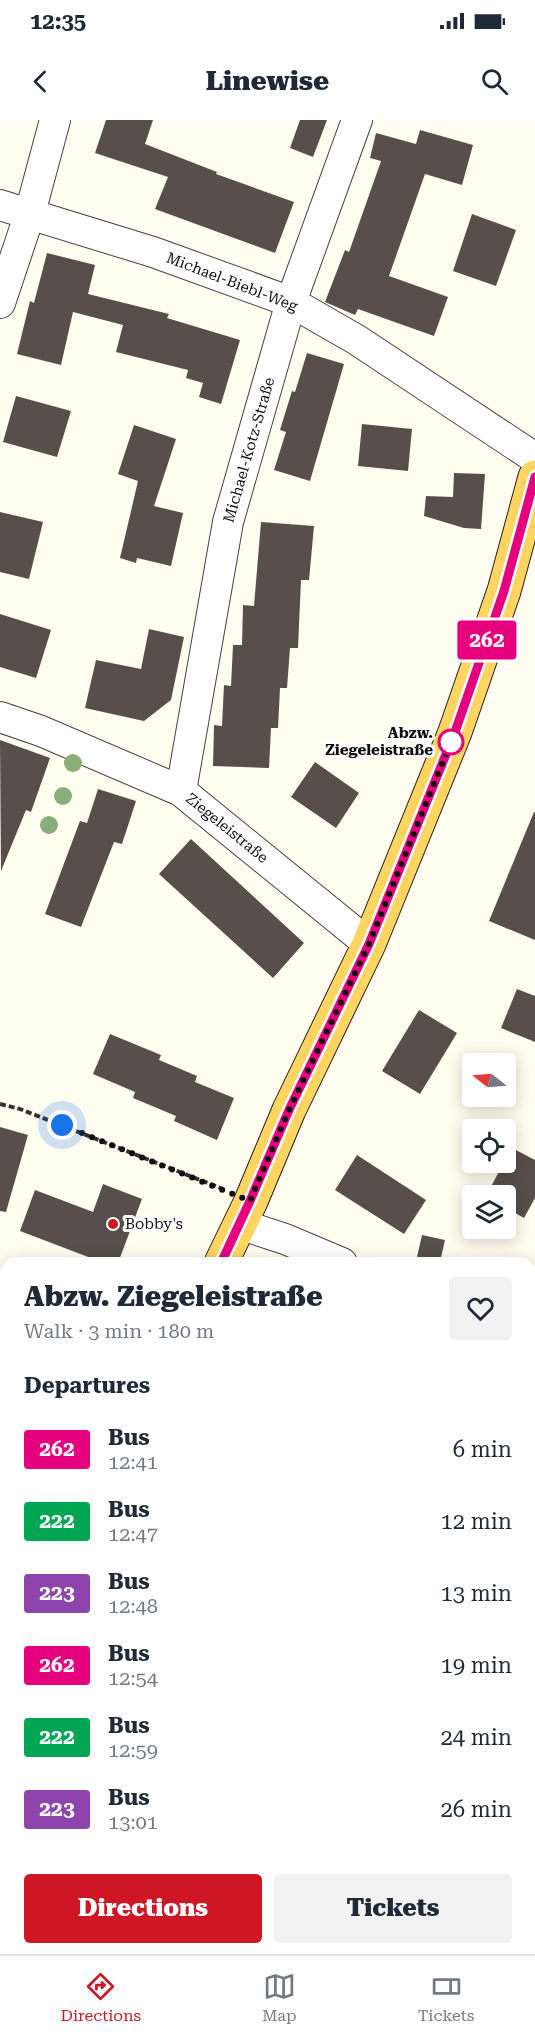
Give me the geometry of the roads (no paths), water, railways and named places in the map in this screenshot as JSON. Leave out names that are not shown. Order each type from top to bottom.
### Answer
[{"type":"main road","points":[[224,1257],[289,1110],[369,944],[455,732],[504,591],[533,491]]},
{"type":"street","points":[[0,303],[30,213],[55,120]]},
{"type":"street","name":"Michael-Kotz-Straße","points":[[181,791],[228,522],[291,302],[357,120]]},
{"type":"street","name":"Michael-Biebl-Weg","points":[[0,205],[153,252],[291,302],[357,340],[535,458]]},
{"type":"street","name":"Ziegeleistraße","points":[[0,717],[41,731],[181,791],[369,944]]},
{"type":"street","points":[[245,1212],[285,1239],[328,1257]]},
{"type":"place","name":"Abzw. Ziegeleistraße","points":[[451,742]]},
{"type":"place","name":"Bobby's","points":[[113,1224]]}]
